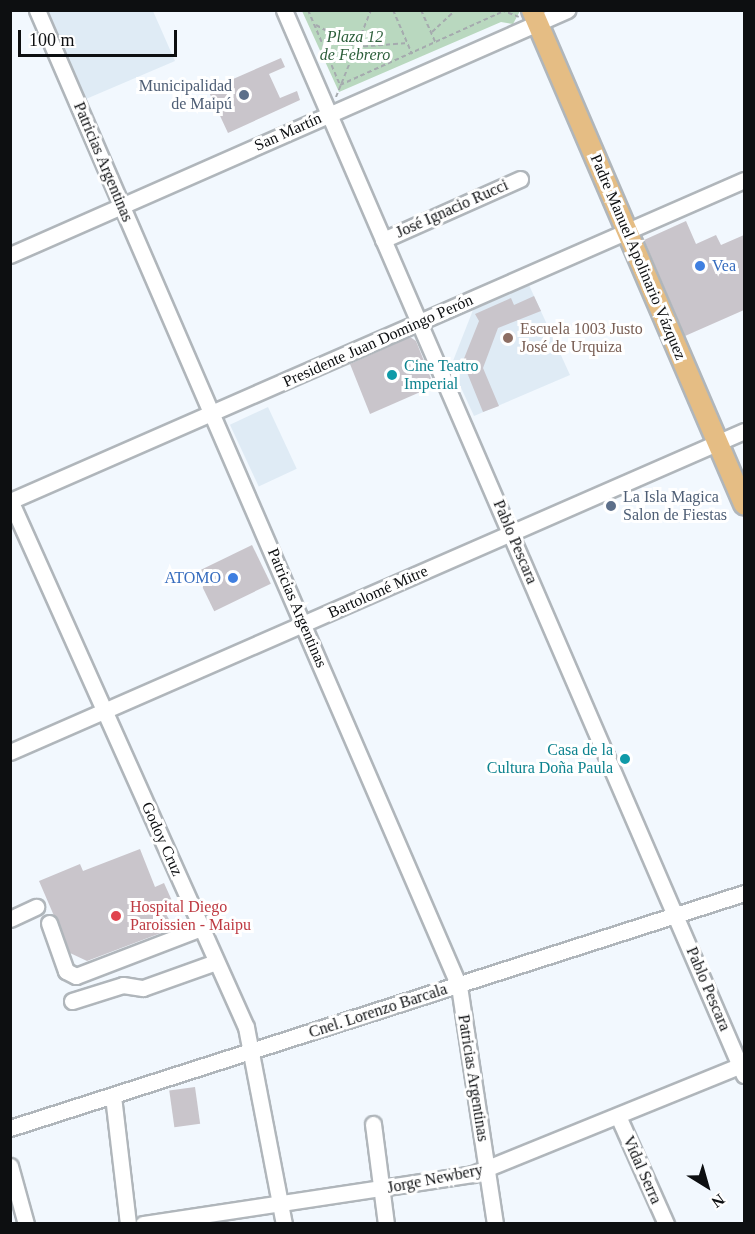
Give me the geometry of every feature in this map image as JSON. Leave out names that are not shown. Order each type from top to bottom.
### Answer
[{"type":"main road","name":"Padre Manuel Apolinario Vázquez","points":[[535,17],[744,504]]},
{"type":"street","name":"Patricias Argentinas","points":[[37,10],[459,986],[495,1224]]},
{"type":"street","name":"Pablo Pescara","points":[[284,10],[743,1068]]},
{"type":"street","name":"San Martín","points":[[10,255],[328,115],[535,17],[567,10]]},
{"type":"street","name":"José Ignacio Rucci","points":[[383,240],[520,178]]},
{"type":"street","name":"Presidente Juan Domingo Perón","points":[[11,501],[744,180]]},
{"type":"street","name":"Bartolomé Mitre","points":[[10,752],[744,431]]},
{"type":"street","name":"Godoy Cruz","points":[[11,501],[254,1051],[284,1224]]},
{"type":"street","name":"Cnel. Lorenzo Barcala","points":[[10,1128],[744,893]]},
{"type":"street","points":[[10,919],[36,907]]},
{"type":"street","points":[[49,923],[66,971],[76,976],[201,928]]},
{"type":"street","points":[[72,1001],[123,985],[143,988],[216,962]]},
{"type":"street","name":"Jorge Newbery","points":[[142,1224],[214,1219],[281,1204],[381,1190],[488,1169],[743,1068]]},
{"type":"street","points":[[112,1096],[128,1224]]},
{"type":"street","name":"Vidal Serra","points":[[618,1116],[666,1224]]},
{"type":"street","points":[[373,1124],[386,1224]]},
{"type":"street","points":[[10,1166],[26,1224]]},
{"type":"path","points":[[328,115],[371,10]]},
{"type":"path","points":[[393,10],[412,54]]},
{"type":"path","points":[[421,10],[436,43]]},
{"type":"path","points":[[431,32],[456,10]]},
{"type":"path","points":[[340,85],[506,10]]},
{"type":"path","points":[[310,11],[340,85]]},
{"type":"path","points":[[314,23],[335,39],[356,47],[408,43]]},
{"type":"shaded area","points":[[48,11],[153,11],[175,61],[86,99]]},
{"type":"shaded area","name":"Escuela 1003 Justo José de Urquiza","points":[[529,285],[570,375],[474,416],[451,366],[473,310]]},
{"type":"shaded area","points":[[268,407],[297,469],[259,486],[230,425]]},
{"type":"green space","name":"Plaza 12 de Febrero","points":[[520,10],[513,24],[501,22],[339,92],[302,11]]},
{"type":"building","name":"Municipalidad de Maipú","points":[[281,58],[285,67],[269,74],[280,98],[297,91],[300,100],[228,133],[208,90]]},
{"type":"building","name":"Vea","points":[[686,221],[696,244],[716,235],[721,245],[744,235],[744,310],[685,336],[644,240]]},
{"type":"building","points":[[534,296],[541,311],[498,328],[483,368],[499,406],[483,412],[466,370],[458,373],[455,365],[463,361],[479,321],[475,314],[511,298],[514,305]]},
{"type":"building","name":"Cine Teatro Imperial","points":[[410,337],[416,341],[434,386],[370,414],[350,364]]},
{"type":"building","name":"ATOMO","points":[[252,545],[271,584],[214,611],[195,573]]},
{"type":"building","name":"Hospital Diego Paroissien - Maipu","points":[[140,849],[155,887],[164,883],[173,903],[162,907],[174,928],[87,961],[70,953],[39,881],[80,864],[83,871]]},
{"type":"building","points":[[195,1087],[200,1124],[174,1127],[169,1091]]},
{"type":"place","name":"Municipalidad de Maipú","points":[[244,95]]},
{"type":"place","name":"Vea","points":[[700,266]]},
{"type":"place","name":"Escuela 1003 Justo José de Urquiza","points":[[508,338]]},
{"type":"place","name":"Cine Teatro Imperial","points":[[392,375]]},
{"type":"place","name":"La Isla Magica Salon de Fiestas","points":[[611,506]]},
{"type":"place","name":"ATOMO","points":[[233,578]]},
{"type":"place","name":"Casa de la Cultura Doña Paula","points":[[625,759]]},
{"type":"place","name":"Hospital Diego Paroissien - Maipu","points":[[116,916]]}]
